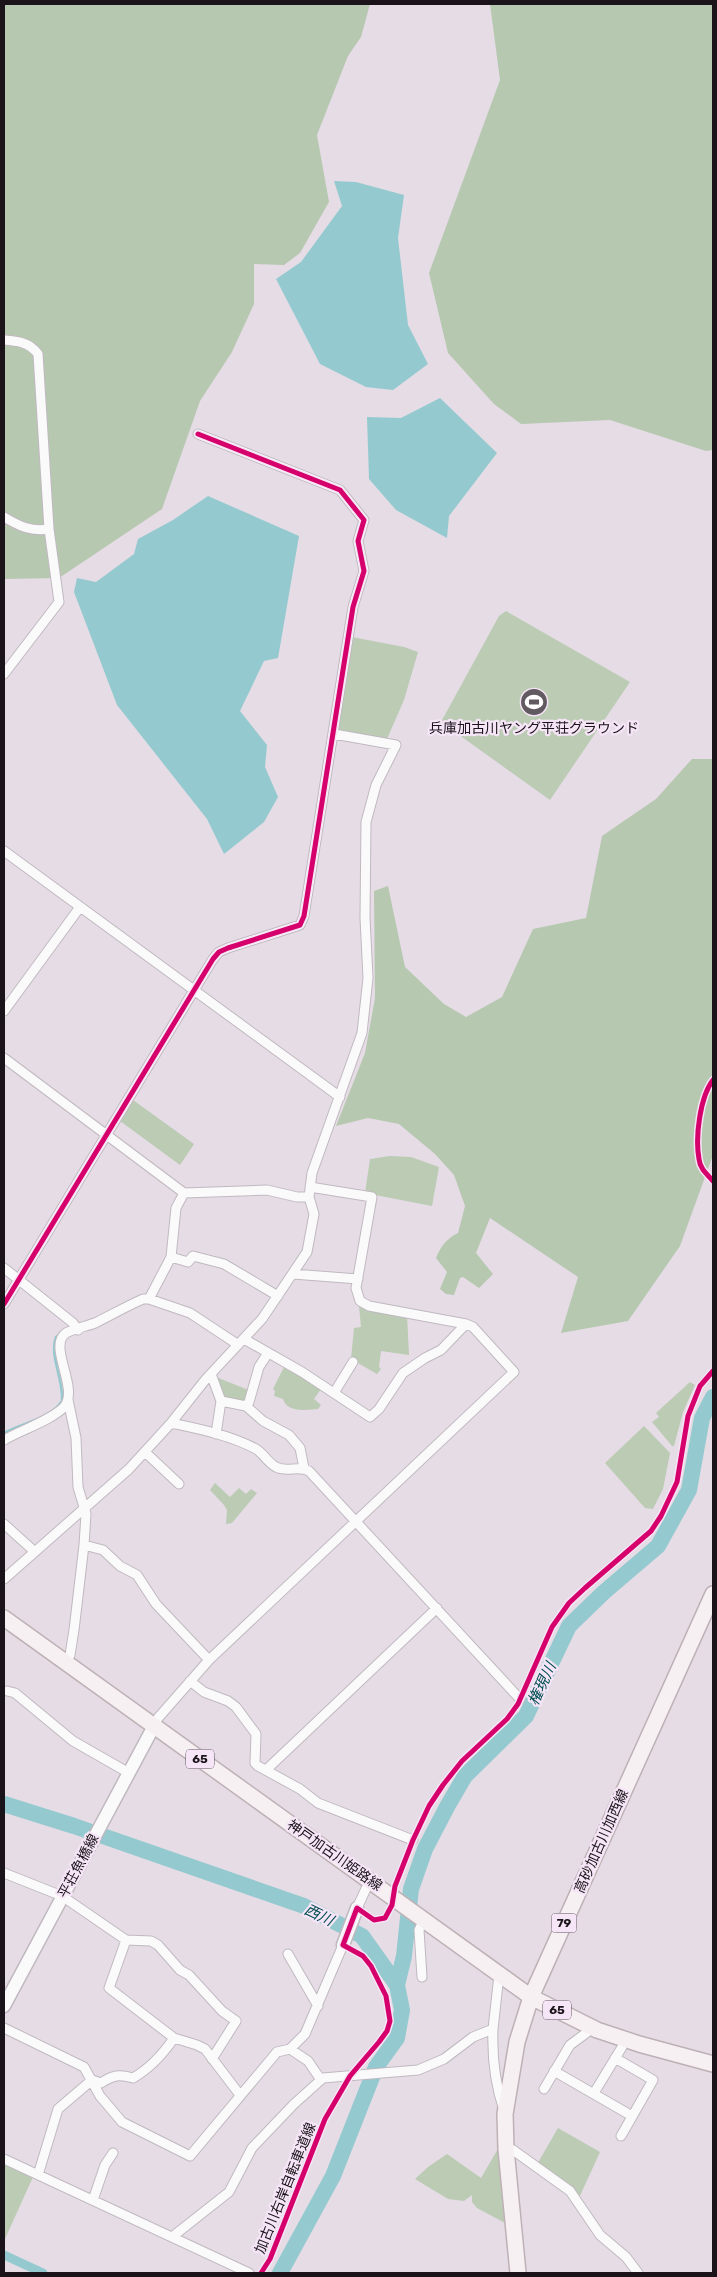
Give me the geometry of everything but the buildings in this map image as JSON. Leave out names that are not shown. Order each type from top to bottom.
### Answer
[{"type":"main road","name":"高砂加古川加西線","points":[[518,2273],[506,2149],[505,2114],[510,2074],[531,1997],[713,1594]]},
{"type":"main road","name":"神戸加古川姫路線","points":[[4,1618],[531,1997],[593,2028],[639,2044],[713,2064]]},
{"type":"main road","name":"平荘魚橋線","points":[[4,2006],[154,1726]]},
{"type":"main road","points":[[344,1943],[356,1911]]},
{"type":"street","points":[[4,340],[18,341],[30,346],[38,354],[49,529],[59,602],[4,674]]},
{"type":"street","points":[[4,1304],[194,990],[219,952],[300,925],[304,916],[353,607],[364,571],[358,541],[364,520],[340,490],[198,434]]},
{"type":"street","points":[[4,516],[15,523],[33,530],[49,529]]},
{"type":"street","points":[[4,1579],[129,1469],[171,1423],[278,1296],[307,1252],[314,1214],[309,1197],[312,1173],[362,1033],[368,978],[365,918],[366,822],[376,784],[396,745],[334,734]]},
{"type":"street","points":[[4,851],[340,1096]]},
{"type":"street","points":[[4,1011],[80,907]]},
{"type":"street","points":[[4,1058],[184,1193],[267,1190],[297,1197],[309,1197]]},
{"type":"street","points":[[154,1726],[158,1718],[209,1660],[514,1372],[473,1327],[466,1324],[369,1306],[360,1301],[356,1293],[372,1197],[310,1187]]},
{"type":"street","points":[[150,1299],[171,1257],[176,1208],[184,1193]]},
{"type":"street","points":[[171,1257],[188,1262],[193,1256],[224,1264],[278,1296]]},
{"type":"street","points":[[4,1268],[73,1322],[78,1330]]},
{"type":"street","points":[[293,1274],[358,1279]]},
{"type":"street","points":[[66,1662],[70,1655],[73,1637],[84,1545],[84,1508],[78,1487],[76,1438],[60,1350],[61,1340],[66,1334],[143,1299],[150,1299],[190,1313],[302,1372],[366,1416],[372,1417],[403,1373],[441,1350],[466,1324]]},
{"type":"street","points":[[246,1406],[249,1402],[259,1368],[268,1354]]},
{"type":"street","points":[[334,1393],[353,1362]]},
{"type":"street","points":[[211,1374],[221,1401],[216,1434]]},
{"type":"street","points":[[4,1440],[49,1417],[64,1407],[68,1400]]},
{"type":"street","points":[[221,1401],[246,1406],[263,1420],[296,1441],[300,1448],[304,1468]]},
{"type":"street","points":[[171,1423],[216,1434],[257,1450],[275,1467],[284,1470],[304,1468],[309,1471],[520,1699]]},
{"type":"street","points":[[144,1452],[179,1484]]},
{"type":"street","points":[[4,1524],[35,1552]]},
{"type":"street","points":[[84,1545],[103,1550],[120,1566],[137,1575],[156,1604],[209,1660]]},
{"type":"street","points":[[266,1770],[436,1608]]},
{"type":"street","points":[[190,1681],[204,1692],[228,1701],[236,1707],[256,1734],[255,1763],[300,1789],[318,1803],[413,1840]]},
{"type":"street","points":[[7,1691],[14,1693],[73,1741],[129,1773]]},
{"type":"street","points":[[4,1873],[62,1896],[126,1940],[151,1940],[158,1945],[210,2000],[236,2021],[212,2059]]},
{"type":"street","points":[[356,1911],[370,1880]]},
{"type":"street","points":[[422,1918],[419,1930],[422,1977]]},
{"type":"street","points":[[126,1940],[109,1988],[174,2038],[204,2049],[240,2095]]},
{"type":"street","points":[[4,2028],[84,2067],[100,2096],[127,2125],[190,2156],[277,2052],[290,2049],[305,2034],[344,1943]]},
{"type":"street","points":[[288,1954],[318,2006]]},
{"type":"street","points":[[499,1975],[492,2050],[499,2096],[505,2114]]},
{"type":"street","points":[[544,2089],[570,2045],[593,2028]]},
{"type":"street","points":[[290,2049],[308,2061],[319,2077],[323,2078],[418,2070],[444,2059],[473,2037],[493,2029]]},
{"type":"street","points":[[92,2080],[101,2083],[112,2076],[122,2075],[133,2078],[156,2060],[174,2038]]},
{"type":"street","points":[[594,2093],[622,2047]]},
{"type":"street","points":[[615,2058],[653,2080],[621,2136]]},
{"type":"street","points":[[554,2071],[632,2116]]},
{"type":"street","points":[[172,2237],[229,2192],[252,2148],[294,2104],[323,2078]]},
{"type":"street","points":[[38,2175],[58,2109],[92,2080]]},
{"type":"street","points":[[506,2149],[513,2150],[570,2191],[600,2235],[626,2256],[638,2273]]},
{"type":"street","points":[[93,2200],[105,2165],[113,2153]]},
{"type":"street","points":[[4,2159],[249,2273]]},
{"type":"green space","points":[[4,4],[370,4],[361,37],[348,56],[317,135],[329,202],[300,253],[284,265],[254,264],[254,304],[232,352],[200,401],[162,509],[59,578],[4,579]]},
{"type":"green space","points":[[490,4],[713,4],[713,450],[706,451],[610,420],[521,424],[494,404],[448,353],[429,273],[500,80]]},
{"type":"green space","name":"兵庫加古川ヤング平荘グラウンド","points":[[506,611],[630,682],[550,800],[441,722],[499,616]]},
{"type":"green space","points":[[352,637],[404,647],[418,652],[404,700],[387,739],[338,731]]},
{"type":"green space","points":[[692,759],[713,759],[713,1155],[680,1246],[628,1321],[561,1333],[578,1277],[490,1218],[476,1253],[493,1274],[479,1288],[463,1277],[460,1278],[454,1295],[446,1294],[440,1289],[447,1272],[436,1258],[444,1243],[458,1233],[465,1206],[454,1175],[435,1154],[399,1124],[368,1118],[336,1126],[365,1053],[375,998],[374,891],[388,886],[405,967],[444,1004],[466,1017],[502,997],[533,929],[586,918],[602,836],[656,799]]},
{"type":"green space","points":[[133,1100],[194,1144],[180,1165],[120,1121]]},
{"type":"green space","points":[[390,1156],[411,1157],[439,1167],[432,1206],[365,1193],[370,1159]]},
{"type":"green space","points":[[359,1306],[407,1315],[409,1355],[381,1351],[379,1367],[381,1369],[377,1374],[351,1359],[354,1328],[361,1327]]},
{"type":"green space","points":[[285,1365],[321,1389],[314,1399],[321,1405],[318,1409],[293,1409],[288,1407],[283,1399],[274,1396],[275,1391],[273,1389]]},
{"type":"green space","points":[[216,1377],[251,1391],[247,1402],[222,1399]]},
{"type":"green space","points":[[690,1382],[695,1385],[683,1412],[674,1446],[672,1446],[652,1422],[659,1417],[656,1413]]},
{"type":"green space","points":[[644,1426],[670,1453],[663,1489],[653,1509],[645,1508],[605,1463]]},
{"type":"green space","points":[[215,1483],[230,1497],[239,1488],[246,1494],[251,1489],[257,1493],[232,1523],[226,1524],[227,1510],[210,1490]]},
{"type":"green space","points":[[558,2128],[600,2152],[579,2198],[536,2166]]},
{"type":"green space","points":[[499,2147],[507,2224],[477,2208],[472,2202],[472,2195],[464,2201],[448,2199],[415,2179],[447,2154],[481,2178]]},
{"type":"green space","points":[[4,2163],[33,2177],[4,2241]]},
{"type":"water","points":[[334,181],[356,182],[404,195],[398,238],[408,325],[428,364],[393,390],[366,387],[320,364],[276,279],[301,262],[342,206]]},
{"type":"water","points":[[440,398],[497,453],[449,516],[447,538],[396,510],[369,479],[367,417],[401,418]]},
{"type":"water","points":[[208,496],[299,536],[278,658],[264,661],[240,711],[267,745],[265,767],[278,797],[264,822],[224,854],[207,819],[117,705],[74,592],[77,578],[96,582],[134,554],[138,539],[173,520]]},
{"type":"waterway","points":[[4,1433],[51,1412],[62,1401],[61,1385],[54,1352],[56,1337],[62,1333]]},
{"type":"waterway","name":"権現川","points":[[397,1985],[404,1956],[411,1889],[425,1849],[448,1805],[465,1776],[526,1716],[569,1626],[603,1593],[658,1546],[689,1490],[702,1418],[713,1397]]},
{"type":"waterway","name":"西川","points":[[4,1804],[74,1826],[304,1906],[362,1936],[397,1985],[402,2010],[397,2038],[376,2067],[333,2176],[280,2273]]},
{"type":"waterway","points":[[4,2255],[43,2273]]},
{"type":"cycle path","points":[[4,1304],[213,959],[219,952],[228,948],[300,925],[304,916],[353,607],[364,571],[358,541],[364,520],[340,490],[198,434]]},
{"type":"cycle path","points":[[713,1080],[705,1096],[698,1129],[698,1150],[701,1166],[713,1181]]},
{"type":"cycle path","name":"加古川右岸自転車道線","points":[[261,2273],[270,2259],[325,2119],[350,2076],[387,2031],[390,2021],[386,1996],[371,1966],[363,1956],[343,1945],[357,1908],[374,1920],[385,1918],[392,1905],[395,1886],[413,1840],[429,1806],[443,1785],[462,1761],[507,1719],[518,1704],[552,1627],[569,1603],[651,1531],[661,1516],[677,1482],[688,1416],[700,1386],[713,1371]]},
{"type":"place","name":"兵庫加古川ヤング平荘グラウンド","points":[[534,702]]}]
